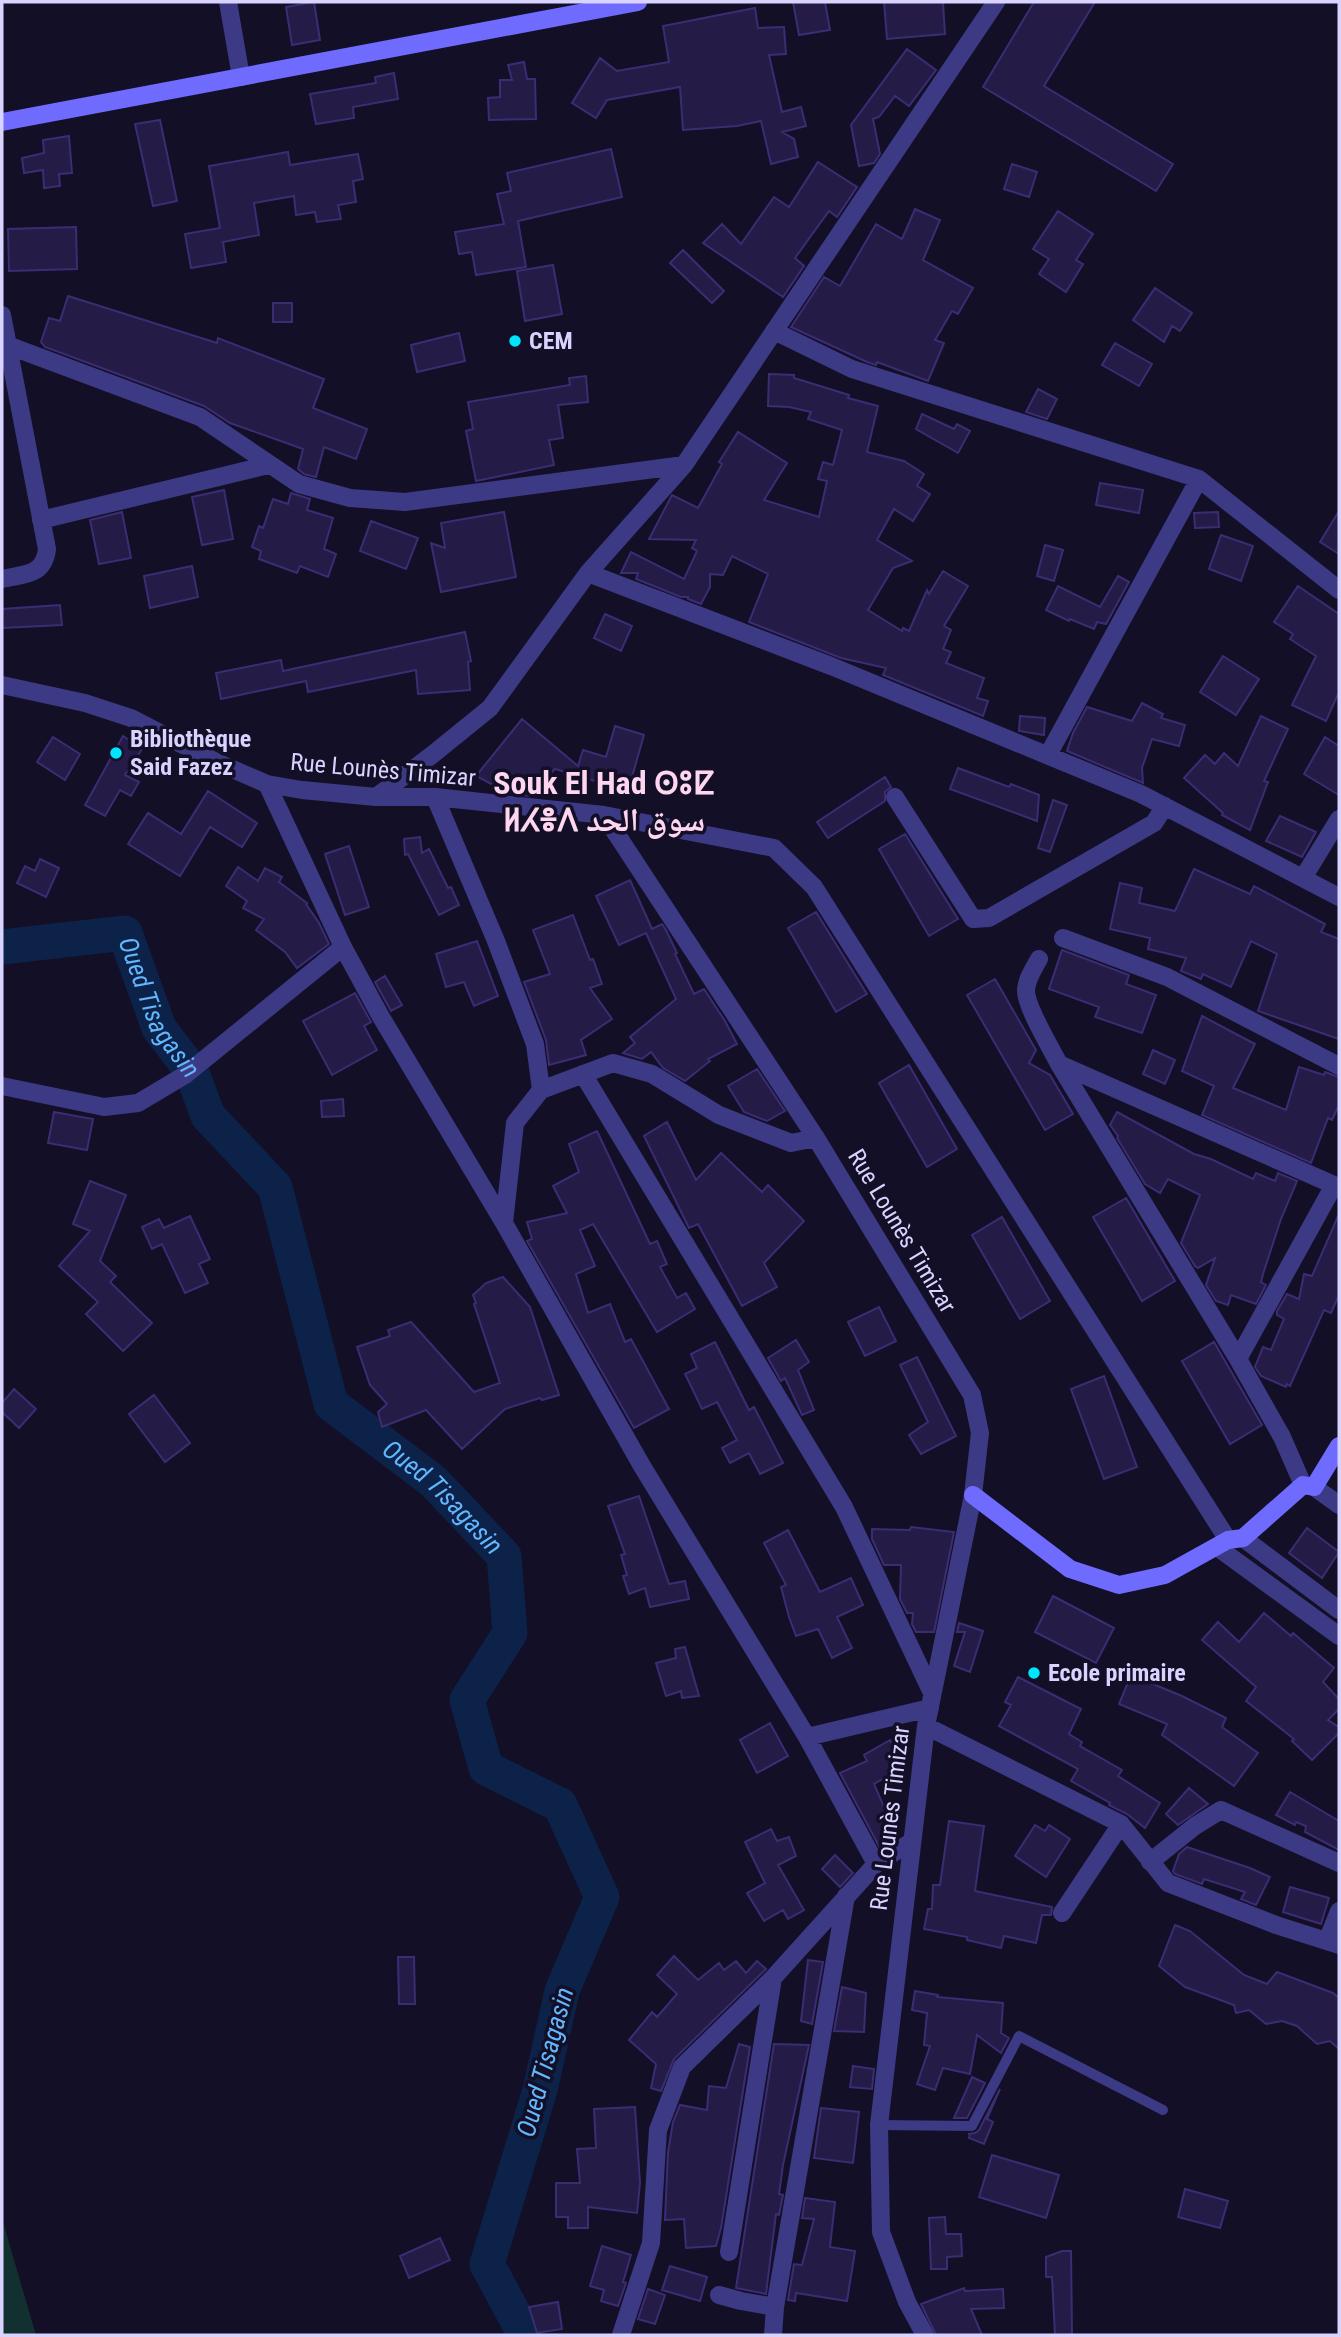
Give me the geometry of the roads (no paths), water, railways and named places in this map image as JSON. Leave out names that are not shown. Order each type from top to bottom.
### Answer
[{"type":"main road","points":[[2,122],[638,2]]},
{"type":"main road","points":[[973,1494],[1070,1569],[1119,1586],[1165,1575],[1229,1542],[1308,1486],[1339,1446]]},
{"type":"street","points":[[228,2],[241,77]]},
{"type":"street","points":[[376,797],[490,708],[588,573],[684,465],[996,2]]},
{"type":"street","points":[[2,315],[47,549],[46,561],[38,570],[2,579]]},
{"type":"street","points":[[774,331],[852,369],[1199,479],[1339,590]]},
{"type":"street","points":[[7,345],[200,417],[268,466],[299,484],[350,498],[405,502],[684,465]]},
{"type":"street","points":[[41,520],[268,466]]},
{"type":"street","points":[[1048,755],[1199,479]]},
{"type":"street","points":[[588,573],[831,666],[1141,794],[1339,897]]},
{"type":"street","name":"Rue Lounès Timizar","points":[[2,685],[85,703],[131,718],[216,762],[267,784],[376,797],[435,797],[604,815],[816,1138],[972,1395],[980,1433],[973,1494],[926,1726],[879,2125],[881,2232],[907,2302],[925,2335]]},
{"type":"street","points":[[267,784],[343,947],[381,1017],[504,1223],[642,1466],[807,1737],[876,1864]]},
{"type":"street","points":[[435,797],[496,941],[535,1044],[541,1090]]},
{"type":"street","points":[[895,797],[973,919],[989,918],[1154,822],[1165,806]]},
{"type":"street","points":[[604,815],[774,848],[814,887],[1229,1542],[1339,1636]]},
{"type":"street","points":[[1303,878],[1339,819]]},
{"type":"street","points":[[1063,938],[1167,977],[1339,1066]]},
{"type":"street","points":[[2,1086],[104,1107],[138,1103],[185,1075],[343,947]]},
{"type":"street","points":[[1039,959],[1029,976],[1026,990],[1029,1003],[1059,1064],[1238,1359],[1308,1486],[1339,1505]]},
{"type":"street","points":[[504,1223],[515,1123],[541,1090],[613,1063],[652,1074],[719,1115],[791,1143],[816,1138]]},
{"type":"street","points":[[1059,1064],[1336,1179],[1238,1359]]},
{"type":"street","points":[[583,1074],[844,1507],[931,1700],[807,1737]]},
{"type":"street","points":[[1229,1542],[1339,1610]]},
{"type":"street","points":[[926,1726],[1121,1824],[1168,1883],[1276,1925],[1333,1943],[1339,1911]]},
{"type":"street","points":[[1150,1862],[1195,1826],[1221,1810],[1339,1863]]},
{"type":"street","points":[[1062,1913],[1121,1824]]},
{"type":"street","points":[[621,2335],[651,2243],[658,2130],[682,2067],[773,1978],[876,1864],[911,1842]]},
{"type":"street","points":[[772,2335],[846,1896]]},
{"type":"street","points":[[729,2252],[773,1978]]},
{"type":"street","points":[[719,2295],[775,2307]]},
{"type":"lane","points":[[879,2125],[972,2126],[1020,2036],[1163,2110]]},
{"type":"waterway","name":"Oued Tisagasin","points":[[2,947],[125,933],[159,1028],[191,1070],[208,1116],[275,1187],[331,1404],[433,1481],[504,1556],[510,1633],[467,1700],[486,1768],[560,1805],[602,1897],[562,1991],[540,2090],[487,2264],[525,2335]]},
{"type":"place","name":"CEM","points":[[515,341]]},
{"type":"place","name":"Bibliothèque Said Fazez","points":[[116,753]]},
{"type":"place","name":"Ecole primaire","points":[[1034,1673]]},
{"type":"district","name":"Souk El Had ⵙⵓⵇ ⵍⵃⴻⴷ سوق الحد","points":[[604,802]]}]
